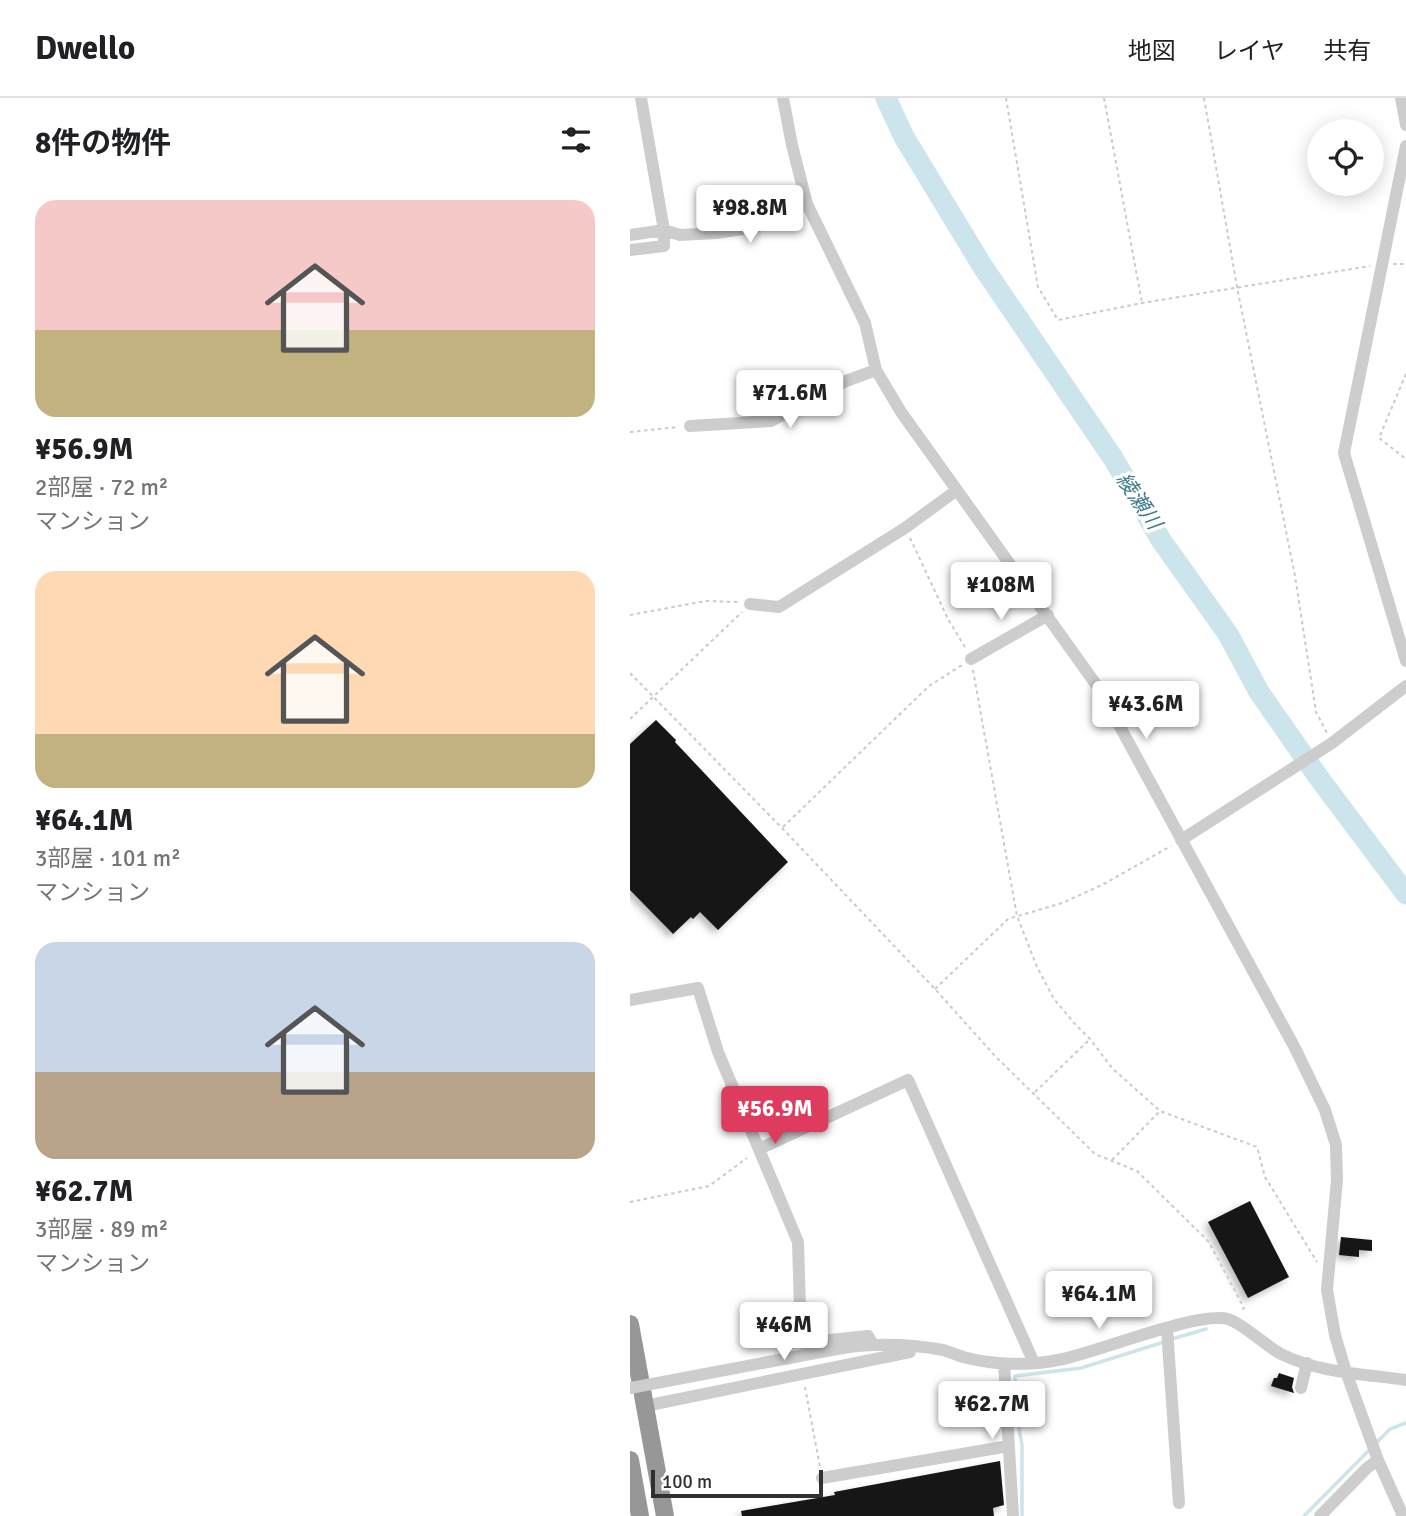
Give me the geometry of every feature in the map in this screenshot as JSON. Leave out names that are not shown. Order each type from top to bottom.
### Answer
[{"type":"highway","points":[[630,1324],[665,1516]]},
{"type":"highway","points":[[630,1460],[640,1516]]},
{"type":"street","points":[[630,250],[664,246],[664,230],[641,98]]},
{"type":"street","points":[[783,98],[807,204],[865,323],[876,370],[901,412],[1100,691],[1295,1048],[1325,1110],[1336,1145],[1338,1180],[1327,1290],[1335,1335],[1377,1457],[1404,1516]]},
{"type":"street","points":[[1401,98],[1406,125]]},
{"type":"street","points":[[1406,146],[1344,453],[1406,661]]},
{"type":"street","points":[[630,235],[664,230],[680,235],[755,228],[807,204]]},
{"type":"street","points":[[690,426],[771,421],[846,381],[876,370]]},
{"type":"street","points":[[750,604],[779,607],[905,528],[957,490]]},
{"type":"street","points":[[971,659],[1048,615]]},
{"type":"street","points":[[1181,840],[1332,743],[1406,686]]},
{"type":"street","points":[[630,992],[695,981],[718,1052],[798,1241],[801,1343],[868,1336],[873,1345]]},
{"type":"street","points":[[630,1000],[698,988]]},
{"type":"street","points":[[759,1149],[908,1080],[1034,1363]]},
{"type":"street","points":[[630,1388],[838,1349],[873,1345],[928,1349],[1004,1364],[1059,1360],[1204,1319],[1231,1320],[1282,1355],[1307,1363],[1401,1380]]},
{"type":"street","points":[[1167,1329],[1179,1503]]},
{"type":"street","points":[[645,1406],[928,1349]]},
{"type":"street","points":[[1301,1388],[1307,1363]]},
{"type":"street","points":[[1004,1364],[1013,1516]]},
{"type":"street","points":[[822,1478],[1009,1446]]},
{"type":"street","points":[[1320,1516],[1377,1457]]},
{"type":"path","points":[[1006,98],[1038,287],[1058,320],[1237,287],[1384,264],[1406,264]]},
{"type":"path","points":[[1104,98],[1142,303]]},
{"type":"path","points":[[1204,98],[1237,287],[1295,576],[1316,712],[1332,743]]},
{"type":"path","points":[[1406,374],[1379,438],[1406,459]]},
{"type":"path","points":[[630,432],[690,426]]},
{"type":"path","points":[[905,528],[948,619],[971,659],[1017,916],[1037,967],[1054,999],[1090,1038],[1112,1068],[1160,1111],[1257,1147],[1265,1177],[1317,1261],[1328,1267]]},
{"type":"path","points":[[630,615],[706,601],[726,600],[750,604]]},
{"type":"path","points":[[630,719],[750,604]]},
{"type":"path","points":[[782,828],[929,686],[971,659]]},
{"type":"path","points":[[630,673],[782,828],[995,1056],[1096,1154],[1137,1171],[1209,1242],[1244,1308],[1231,1320]]},
{"type":"path","points":[[935,989],[1008,919],[1062,903],[1102,885],[1181,840]]},
{"type":"path","points":[[1034,1093],[1090,1038]]},
{"type":"path","points":[[1112,1161],[1160,1111]]},
{"type":"path","points":[[630,1202],[709,1186],[759,1149]]},
{"type":"path","points":[[803,1375],[822,1478]]},
{"type":"building","points":[[656,720],[788,862],[718,930],[700,912],[673,934],[630,890],[630,744]]},
{"type":"building","points":[[1250,1201],[1289,1277],[1248,1298],[1208,1222]]},
{"type":"building","points":[[1341,1237],[1372,1240],[1372,1251],[1359,1250],[1359,1257],[1339,1255]]},
{"type":"building","points":[[1279,1373],[1294,1378],[1294,1393],[1271,1386]]},
{"type":"building","points":[[1000,1461],[1004,1505],[993,1508],[994,1516],[742,1516],[741,1511],[835,1495],[834,1492]]},
{"type":"waterway","name":"綾瀬川","points":[[886,98],[904,137],[983,267],[1113,458],[1161,540],[1228,634],[1259,692],[1406,894]]},
{"type":"waterway","points":[[1172,1339],[1206,1329]]},
{"type":"waterway","points":[[1022,1516],[1022,1445],[1017,1418],[1015,1376],[1081,1368],[1164,1342]]},
{"type":"waterway","points":[[1304,1516],[1390,1429],[1406,1423]]}]
